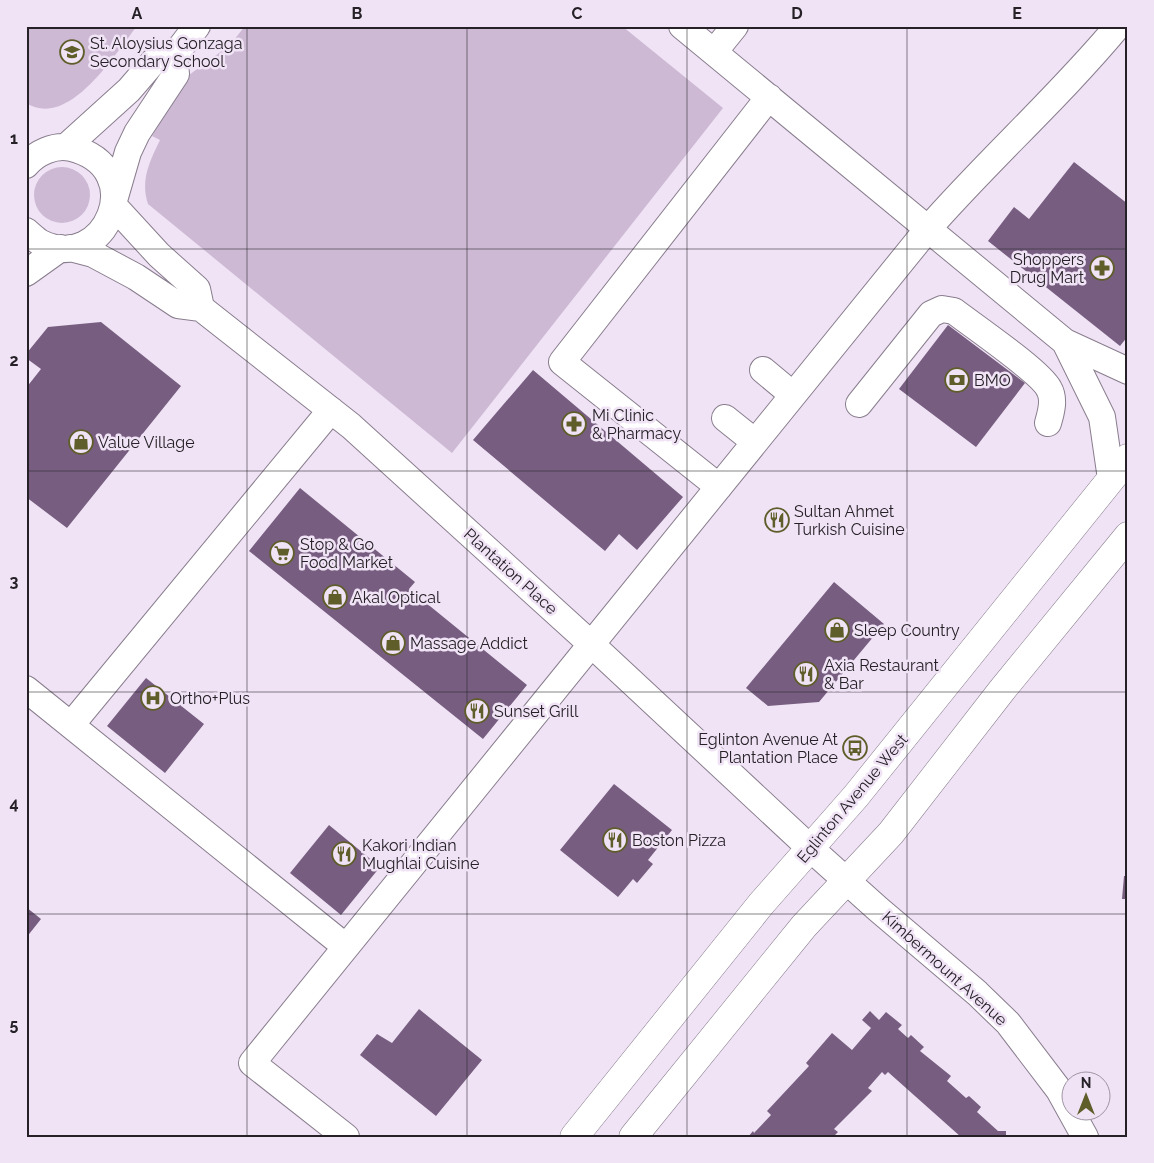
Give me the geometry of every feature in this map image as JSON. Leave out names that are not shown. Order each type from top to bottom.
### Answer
[{"type":"main road","name":"Eglinton Avenue West","points":[[574,1137],[761,904],[856,796],[1128,458]]},
{"type":"main road","points":[[633,1137],[804,926],[891,833],[1002,690],[1128,536]]},
{"type":"street","points":[[41,150],[129,90],[154,61],[174,56],[197,26]]},
{"type":"street","points":[[682,26],[1065,342],[1128,371]]},
{"type":"street","points":[[714,52],[735,26]]},
{"type":"street","points":[[346,1137],[252,1063],[927,230],[968,184],[1053,100],[1118,26]]},
{"type":"street","points":[[26,273],[66,248],[86,243],[99,234],[109,222],[128,152],[134,139],[176,74],[174,56]]},
{"type":"street","points":[[719,486],[562,362],[769,97]]},
{"type":"street","points":[[41,150],[85,152],[100,162],[111,178],[114,202],[159,255],[197,289],[201,308]]},
{"type":"street","name":"Plantation Place","points":[[26,231],[41,243],[93,254],[136,277],[178,305],[201,308],[331,410],[592,644],[810,848]]},
{"type":"street","points":[[859,404],[931,314],[942,309],[954,311],[1035,374],[1050,389],[1052,408],[1048,423]]},
{"type":"street","points":[[1065,342],[1096,400],[1102,417],[1111,479]]},
{"type":"street","points":[[763,370],[793,395]]},
{"type":"street","points":[[71,725],[331,410]]},
{"type":"street","points":[[725,418],[755,442]]},
{"type":"street","points":[[26,688],[346,947]]},
{"type":"street","name":"Kimbermount Avenue","points":[[810,848],[977,993],[1008,1023],[1059,1090],[1085,1137]]},
{"type":"shaded area","name":"St. Aloysius Gonzaga Secondary School","points":[[26,26],[137,26],[104,70],[89,85],[74,98],[58,106],[42,109],[26,103]]},
{"type":"shaded area","points":[[245,26],[622,26],[723,108],[452,453],[148,204],[145,187],[147,171],[160,140],[152,136],[189,75],[230,45]]},
{"type":"shaded area","points":[[62,167],[73,169],[82,175],[88,184],[90,195],[88,206],[82,215],[73,221],[62,223],[51,221],[42,215],[36,206],[34,195],[36,184],[42,175],[51,169]]},
{"type":"building","points":[[1074,162],[1128,204],[1128,336],[1120,346],[988,241],[1014,207],[1029,219]]},
{"type":"building","name":"Value Village","points":[[101,322],[181,386],[67,528],[26,497],[26,388],[41,369],[26,358],[26,354],[48,327]]},
{"type":"building","points":[[948,325],[1025,383],[976,447],[899,389]]},
{"type":"building","points":[[533,370],[683,497],[637,550],[619,534],[605,551],[473,440]]},
{"type":"building","points":[[300,488],[415,582],[409,589],[527,685],[483,739],[249,551]]},
{"type":"building","points":[[834,582],[884,624],[819,702],[768,706],[746,688]]},
{"type":"building","points":[[146,678],[204,724],[165,773],[107,726]]},
{"type":"building","points":[[614,784],[672,830],[648,860],[653,864],[637,883],[633,879],[618,897],[560,850]]},
{"type":"building","points":[[329,825],[380,867],[341,915],[290,873]]},
{"type":"building","points":[[1126,829],[1128,829],[1128,855],[1125,854]]},
{"type":"building","points":[[1124,876],[1128,876],[1128,918],[1125,918],[1126,899],[1122,899]]},
{"type":"building","points":[[26,907],[41,919],[26,938]]},
{"type":"building","points":[[419,1009],[482,1060],[436,1116],[360,1055],[377,1034],[392,1043]]},
{"type":"building","points":[[870,1011],[879,1020],[886,1012],[902,1025],[898,1029],[908,1038],[911,1035],[924,1047],[920,1051],[951,1076],[947,1081],[966,1098],[969,1096],[981,1107],[977,1112],[998,1131],[1006,1131],[1006,1137],[961,1137],[888,1072],[885,1075],[882,1072],[868,1088],[872,1091],[834,1129],[838,1132],[833,1137],[748,1137],[771,1115],[767,1111],[809,1066],[806,1063],[832,1033],[852,1050],[871,1028],[862,1020]]},
{"type":"place","name":"St. Aloysius Gonzaga Secondary School","points":[[72,52]]},
{"type":"place","name":"Shoppers Drug Mart","points":[[1102,268]]},
{"type":"place","name":"BMO","points":[[957,380]]},
{"type":"place","name":"Mi Clinic & Pharmacy","points":[[574,424]]},
{"type":"place","name":"Value Village","points":[[81,442]]},
{"type":"place","name":"Sultan Ahmet Turkish Cuisine","points":[[777,520]]},
{"type":"place","name":"Stop & Go Food Market","points":[[282,553]]},
{"type":"place","name":"Akal Optical","points":[[335,597]]},
{"type":"place","name":"Sleep Country","points":[[837,630]]},
{"type":"place","name":"Massage Addict","points":[[393,643]]},
{"type":"place","name":"Axia Restaurant & Bar","points":[[806,674]]},
{"type":"place","name":"Ortho+Plus","points":[[153,698]]},
{"type":"place","name":"Sunset Grill","points":[[477,711]]},
{"type":"place","name":"Eglinton Avenue At Plantation Place","points":[[855,748]]},
{"type":"place","name":"Boston Pizza","points":[[615,840]]},
{"type":"place","name":"Kakori Indian Mughlai Cuisine","points":[[344,854]]}]
